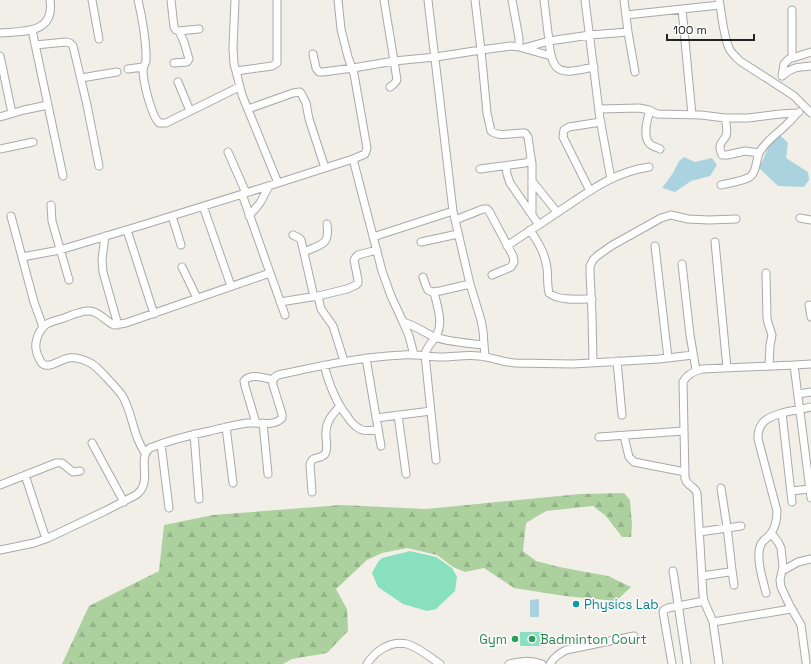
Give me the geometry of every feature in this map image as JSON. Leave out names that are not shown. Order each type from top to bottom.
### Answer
[{"type":"street","points":[[0,33],[32,30],[38,28],[47,21],[51,10],[50,0]]},
{"type":"street","points":[[92,0],[99,39]]},
{"type":"street","points":[[138,0],[146,52],[146,62],[143,67],[147,92],[154,117],[159,122],[166,123],[190,111],[241,91]]},
{"type":"street","points":[[171,0],[174,27],[179,31],[189,59],[187,62],[174,63]]},
{"type":"street","points":[[235,0],[233,48],[236,71],[241,91],[278,183]]},
{"type":"street","points":[[236,71],[272,66],[277,63],[278,0]]},
{"type":"street","points":[[22,257],[60,250],[127,230],[269,186],[365,154],[367,148],[353,68],[348,57],[338,0]]},
{"type":"street","points":[[384,0],[397,80],[390,87]]},
{"type":"street","points":[[428,0],[436,56],[453,211],[470,284],[481,320],[485,357]]},
{"type":"street","points":[[475,0],[491,131],[495,134],[525,133],[528,136],[532,163],[532,215]]},
{"type":"street","points":[[512,0],[522,47]]},
{"type":"street","points":[[544,0],[550,56],[555,66],[563,71],[594,67]]},
{"type":"street","points":[[585,0],[599,109],[611,179]]},
{"type":"street","points":[[624,0],[634,72]]},
{"type":"street","points":[[599,109],[639,108],[646,109],[657,114],[725,118],[753,118],[780,114],[797,114],[808,111],[794,96],[734,56],[729,49],[720,2],[682,9],[626,15]]},
{"type":"street","points":[[682,9],[692,115]]},
{"type":"street","points":[[792,10],[792,57]]},
{"type":"street","points":[[179,31],[199,29]]},
{"type":"street","points":[[32,30],[63,176]]},
{"type":"street","points":[[522,47],[590,35],[628,32]]},
{"type":"street","points":[[35,45],[66,42],[73,46],[99,166]]},
{"type":"street","points":[[313,54],[316,68],[319,72],[511,46],[522,47],[550,56]]},
{"type":"street","points":[[782,76],[784,64],[788,59],[811,52]]},
{"type":"street","points":[[0,56],[12,114]]},
{"type":"street","points":[[775,83],[787,71],[794,68],[811,66]]},
{"type":"street","points":[[128,69],[143,67]]},
{"type":"street","points":[[80,78],[117,72]]},
{"type":"street","points":[[178,82],[190,111]]},
{"type":"street","points":[[248,109],[293,93],[300,92],[306,103],[309,119],[325,168]]},
{"type":"street","points":[[0,117],[48,105]]},
{"type":"street","points":[[650,111],[647,122],[647,140],[651,145],[660,149]]},
{"type":"street","points":[[721,185],[747,178],[752,175],[756,167],[759,153],[764,146],[797,114]]},
{"type":"street","points":[[725,118],[727,134],[720,144],[722,154],[727,155],[745,151],[759,153]]},
{"type":"street","points":[[590,191],[563,137],[563,132],[569,127],[601,122]]},
{"type":"street","points":[[0,149],[33,142]]},
{"type":"street","points":[[228,152],[244,193],[250,216],[285,315]]},
{"type":"street","points":[[480,169],[525,163],[531,158]]},
{"type":"street","points":[[353,159],[386,283],[409,336],[414,355]]},
{"type":"street","points":[[506,166],[508,180],[538,225]]},
{"type":"street","points":[[507,246],[557,212],[611,179],[631,170],[649,167]]},
{"type":"street","points":[[532,180],[557,212]]},
{"type":"street","points":[[250,216],[260,203],[269,186]]},
{"type":"street","points":[[51,205],[51,215],[69,280]]},
{"type":"street","points":[[203,206],[231,286]]},
{"type":"street","points":[[455,220],[483,209],[487,209],[489,211],[514,259],[511,267],[492,275]]},
{"type":"street","points":[[373,237],[453,211]]},
{"type":"street","points":[[593,363],[590,266],[593,260],[601,252],[666,216],[671,215],[688,219],[709,220],[736,218]]},
{"type":"street","points":[[10,216],[34,302],[43,327]]},
{"type":"street","points":[[172,216],[181,245]]},
{"type":"street","points":[[800,218],[811,220]]},
{"type":"street","points":[[304,252],[324,242],[328,237],[327,224]]},
{"type":"street","points":[[127,230],[154,314]]},
{"type":"street","points":[[530,230],[542,249],[545,257],[547,265],[548,290],[552,296],[560,298],[592,299]]},
{"type":"street","points":[[421,242],[458,234]]},
{"type":"street","points":[[293,235],[299,238],[316,296],[333,326],[344,361]]},
{"type":"street","points":[[105,236],[102,260],[103,272],[118,325]]},
{"type":"street","points":[[715,242],[727,368]]},
{"type":"street","points":[[655,246],[668,358]]},
{"type":"street","points":[[280,302],[316,296],[347,289],[356,285],[358,280],[354,260],[358,255],[377,250]]},
{"type":"street","points":[[682,264],[696,370]]},
{"type":"street","points":[[182,267],[197,298]]},
{"type":"street","points":[[0,550],[46,539],[124,502],[140,492],[144,483],[145,453],[137,437],[122,396],[99,370],[86,361],[69,358],[48,366],[42,363],[35,345],[43,327],[68,316],[90,311],[98,314],[111,323],[118,325],[154,314],[270,273]]},
{"type":"street","points":[[766,273],[767,318],[772,335],[769,366]]},
{"type":"street","points":[[423,277],[428,290],[434,292],[470,284]]},
{"type":"street","points":[[434,292],[440,328],[425,355],[436,460]]},
{"type":"street","points":[[809,305],[811,317]]},
{"type":"street","points":[[403,322],[411,324],[431,336],[446,340],[484,345]]},
{"type":"street","points":[[145,453],[150,448],[194,434],[245,423],[271,424],[276,422],[282,418],[282,414],[273,385],[273,380],[276,376],[344,361],[388,356],[425,355],[443,357],[472,355],[515,363],[573,364],[693,355]]},
{"type":"street","points":[[366,358],[380,446]]},
{"type":"street","points":[[617,361],[622,416]]},
{"type":"street","points":[[719,664],[714,622],[704,601],[702,591],[697,493],[696,490],[686,482],[683,382],[685,378],[696,370],[702,368],[811,364]]},
{"type":"street","points":[[324,365],[331,390],[352,423],[361,430],[378,430]]},
{"type":"street","points":[[794,365],[811,498]]},
{"type":"street","points":[[268,474],[259,423],[244,381],[252,377],[273,380]]},
{"type":"street","points":[[798,394],[811,392]]},
{"type":"street","points":[[312,492],[310,464],[314,458],[321,457],[325,453],[327,446],[327,426],[329,420],[340,406]]},
{"type":"street","points":[[766,593],[759,554],[761,544],[771,533],[776,521],[777,511],[758,440],[758,434],[764,421],[774,415],[811,407]]},
{"type":"street","points":[[376,418],[431,411]]},
{"type":"street","points":[[782,413],[792,502]]},
{"type":"street","points":[[398,415],[406,474]]},
{"type":"street","points":[[226,427],[233,483]]},
{"type":"street","points":[[599,437],[684,431]]},
{"type":"street","points":[[194,434],[199,499]]},
{"type":"street","points":[[624,436],[629,457],[634,462],[685,472]]},
{"type":"street","points":[[92,443],[124,502]]},
{"type":"street","points":[[161,444],[169,508]]},
{"type":"street","points":[[0,485],[59,463],[65,465],[73,472],[80,471]]},
{"type":"street","points":[[25,475],[46,539]]},
{"type":"street","points":[[721,488],[734,585]]},
{"type":"street","points":[[791,491],[810,489]]},
{"type":"street","points":[[699,532],[741,526]]},
{"type":"street","points":[[771,533],[781,548],[781,587],[791,609],[801,625],[806,662]]},
{"type":"street","points":[[782,571],[798,562],[811,559]]},
{"type":"street","points":[[673,570],[687,664]]},
{"type":"street","points":[[702,576],[729,572],[732,570]]},
{"type":"street","points":[[672,664],[663,612],[665,609],[704,601]]},
{"type":"street","points":[[714,622],[791,609]]},
{"type":"street","points":[[550,664],[553,659],[566,650],[634,636]]},
{"type":"street","points":[[367,664],[378,651],[386,647],[396,644],[407,644],[415,647],[440,664]]},
{"type":"street","points":[[509,664],[532,661],[542,664]]},
{"type":"green space","points":[[624,493],[630,500],[632,525],[631,537],[622,537],[606,516],[593,506],[546,511],[526,523],[523,551],[536,561],[608,576],[631,587],[616,601],[565,596],[514,588],[484,568],[465,572],[453,567],[437,555],[407,548],[382,553],[367,560],[336,589],[347,609],[348,631],[327,653],[292,659],[283,664],[62,664],[89,606],[159,571],[164,525],[213,515],[341,505],[426,509],[580,494]]},
{"type":"green space","points":[[410,551],[436,557],[452,568],[457,577],[455,591],[436,609],[427,611],[403,604],[378,587],[372,573],[378,562],[382,558]]},
{"type":"green space","name":"Badminton Court","points":[[520,632],[543,632],[544,646],[520,646]]},
{"type":"water","points":[[781,136],[788,143],[786,158],[808,172],[809,180],[804,187],[778,186],[759,168],[772,140]]},
{"type":"water","points":[[684,157],[695,162],[712,158],[717,165],[710,176],[691,181],[675,192],[662,188],[673,173],[679,161]]},
{"type":"water","points":[[539,599],[539,617],[530,617],[530,600]]},
{"type":"place","name":"Physics Lab","points":[[576,604]]},
{"type":"place","name":"Gym","points":[[515,639]]},
{"type":"place","name":"Badminton Court","points":[[532,639]]}]
